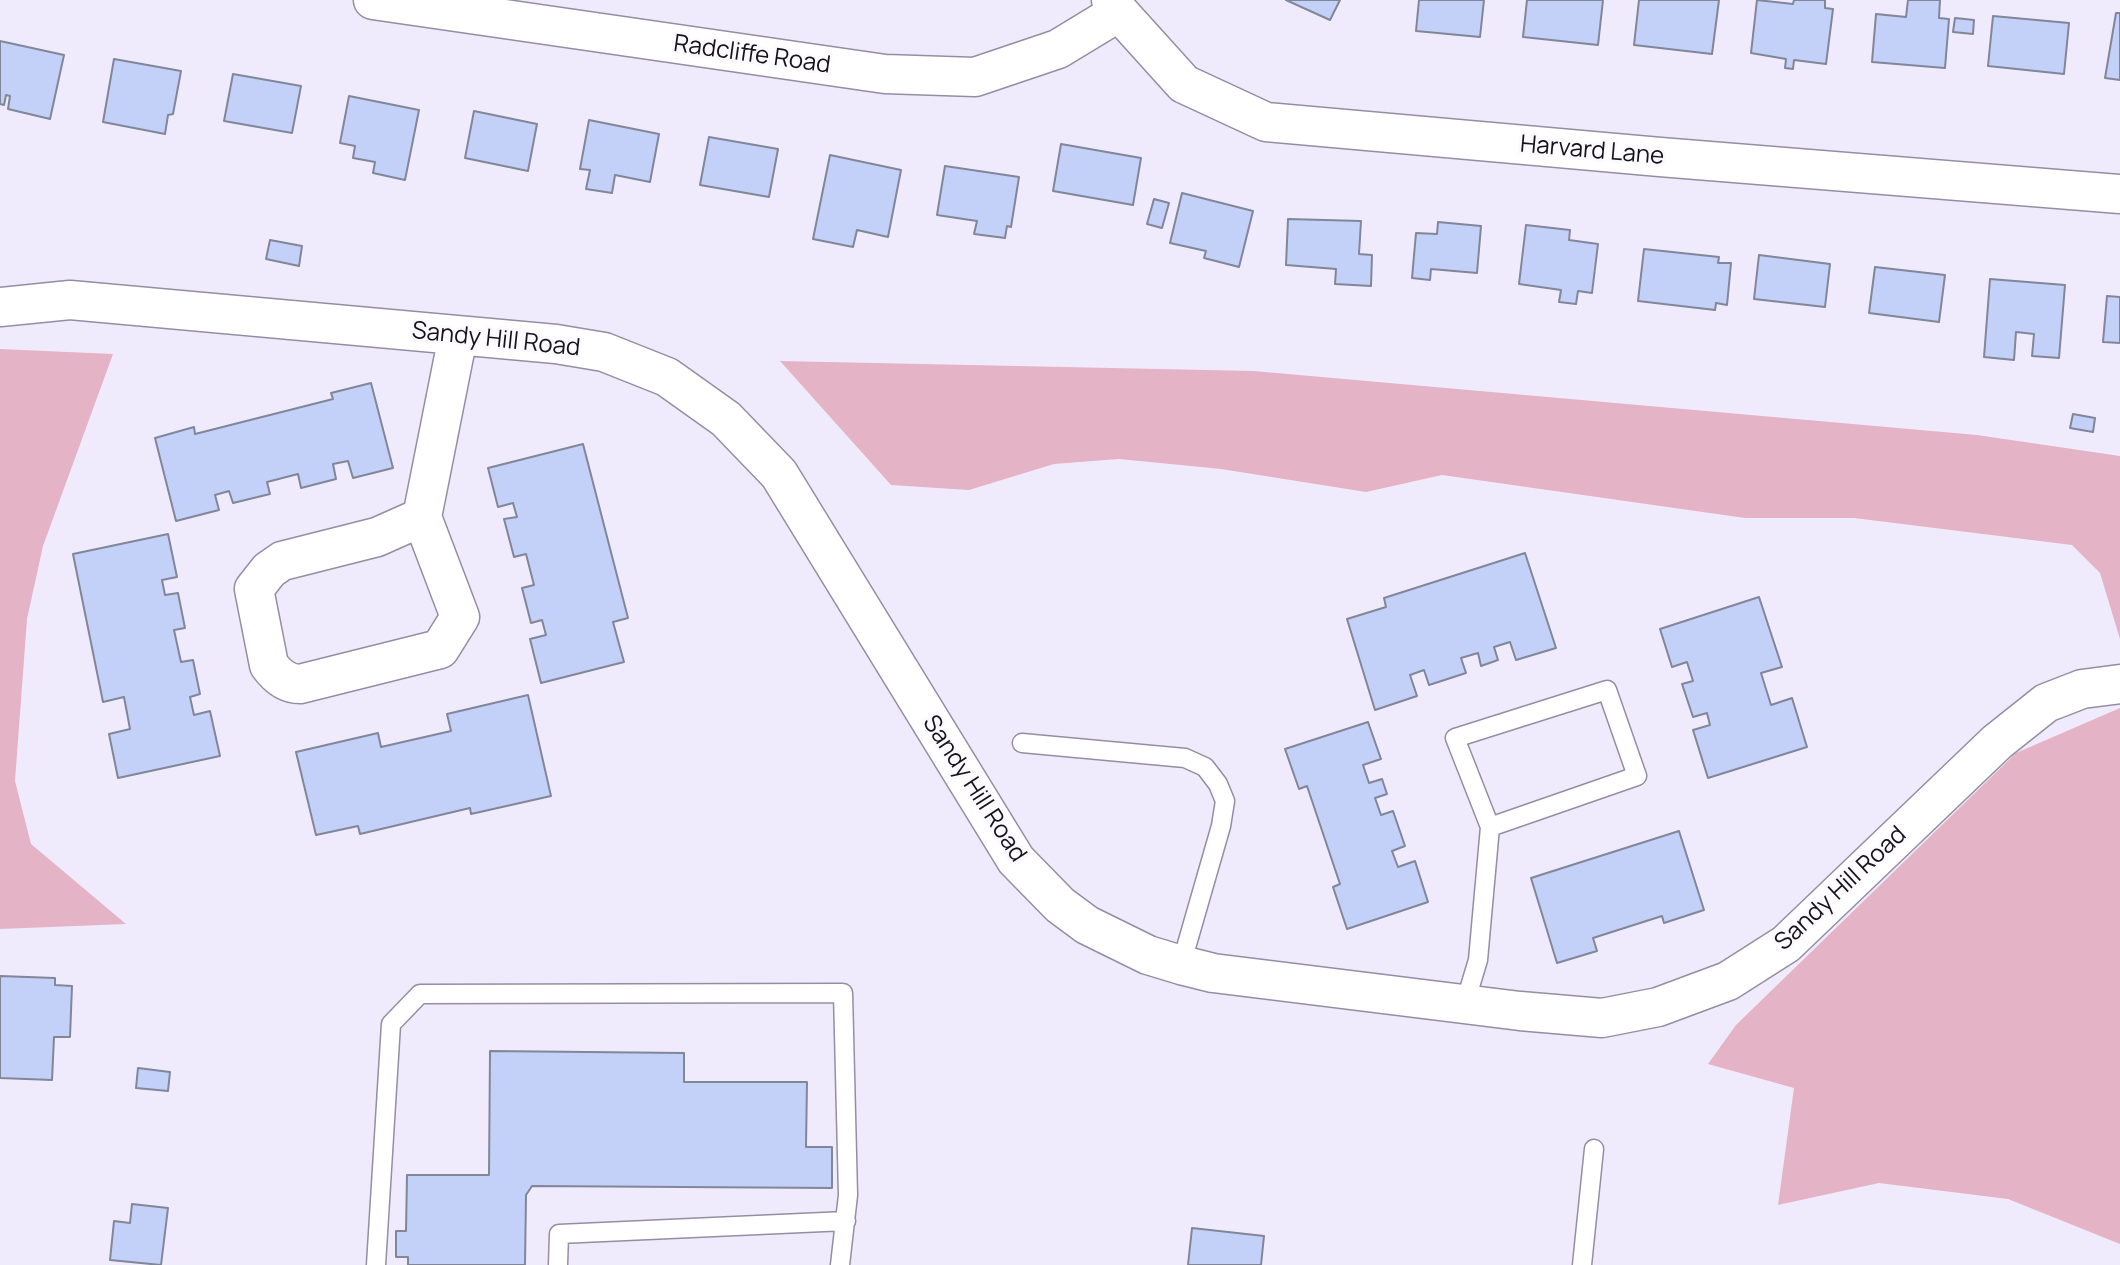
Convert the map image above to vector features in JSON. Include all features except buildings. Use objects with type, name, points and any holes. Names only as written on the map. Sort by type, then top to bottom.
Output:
[{"type":"street","name":"Radcliffe Road","points":[[373,0],[885,74],[975,77],[1058,49],[1115,6]]},
{"type":"street","name":"Harvard Lane","points":[[1115,6],[1184,84],[1266,122],[2120,194]]},
{"type":"street","name":"Sandy Hill Road","points":[[0,307],[70,300],[556,344],[604,352],[667,377],[726,419],[779,474],[1016,860],[1060,905],[1087,925],[1148,955],[1213,973],[1602,1018],[1658,1007],[1728,981],[1786,944],[1997,742],[2046,703],[2082,689],[2120,684]]},
{"type":"street","points":[[422,517],[377,537],[282,561],[269,570],[254,589],[269,665],[273,671],[289,684],[300,684],[440,649],[460,617],[422,517],[458,336]]},
{"type":"lane","points":[[1465,1003],[1478,960],[1490,827],[1455,738],[1607,690],[1637,776],[1490,827]]},
{"type":"lane","points":[[1022,743],[1185,758],[1205,767],[1218,784],[1225,801],[1221,826],[1181,965]]},
{"type":"lane","points":[[376,1265],[391,1024],[420,994],[843,993],[848,1195],[840,1265]]},
{"type":"lane","points":[[1582,1265],[1594,1149]]},
{"type":"lane","points":[[558,1265],[559,1234],[846,1221]]},
{"type":"shaded area","points":[[0,349],[113,354],[43,546],[27,619],[15,781],[31,844],[126,924],[0,929]]},
{"type":"shaded area","points":[[780,361],[1254,371],[1977,435],[2120,456],[2120,639],[2100,573],[2072,545],[1854,518],[1745,518],[1442,475],[1366,492],[1221,469],[1119,459],[1054,464],[969,490],[891,485]]},
{"type":"shaded area","points":[[2120,708],[2120,1244],[2008,1199],[1879,1183],[1778,1205],[1794,1088],[1708,1064],[1736,1025],[2016,753]]}]
